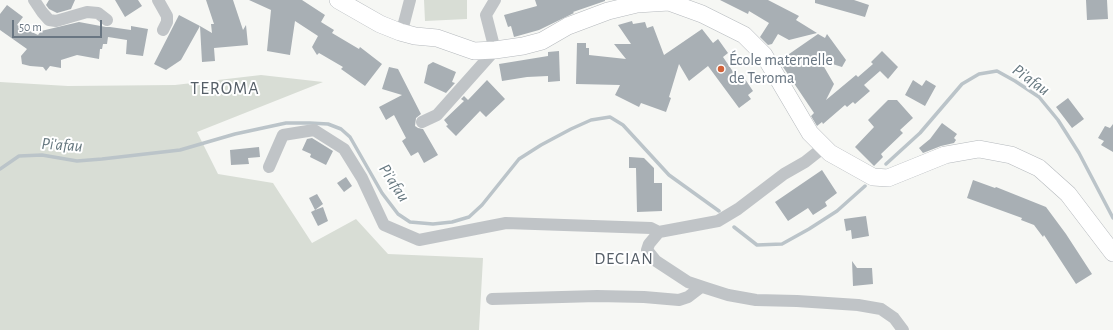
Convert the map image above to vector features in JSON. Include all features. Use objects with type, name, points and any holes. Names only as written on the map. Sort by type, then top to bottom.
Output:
[{"type":"main road","points":[[338,0],[380,24],[400,32],[415,36],[437,38],[474,51],[523,46],[542,41],[568,26],[608,11],[637,4],[669,2],[702,14],[744,35],[764,55],[810,133],[830,152],[873,177],[888,178],[945,155],[979,149],[1011,155],[1039,168],[1068,194],[1113,253]]},
{"type":"street","points":[[34,0],[42,12],[50,20],[56,22],[87,12],[98,13],[107,20]]},
{"type":"street","points":[[158,0],[167,16],[167,22],[163,30]]},
{"type":"street","points":[[400,32],[410,0]]},
{"type":"street","points":[[422,122],[437,115],[495,50],[486,15],[495,0]]},
{"type":"street","points":[[269,167],[283,135],[314,130],[344,149],[362,178],[384,225],[419,240],[506,223],[651,228],[659,232],[718,221],[738,209],[784,174],[805,162],[824,147]]},
{"type":"street","points":[[659,232],[649,244],[647,250],[656,261],[688,282],[728,295],[756,300],[858,305],[882,310],[894,318],[903,330]]},
{"type":"street","points":[[492,299],[597,296],[644,297],[679,300],[688,297],[701,287]]},
{"type":"shaded area","points":[[424,0],[467,0],[467,19],[425,21]]},
{"type":"shaded area","points":[[261,75],[323,82],[197,132],[218,174],[273,183],[312,243],[356,219],[388,254],[483,258],[479,330],[0,330],[0,82],[68,86],[175,85]]},
{"type":"building","points":[[49,0],[75,0],[71,9],[57,13],[49,9],[46,5]]},
{"type":"building","points":[[115,0],[138,0],[142,6],[125,17]]},
{"type":"building","points":[[206,0],[233,0],[243,30],[246,25],[248,45],[214,48],[215,61],[202,62],[200,26],[212,33],[211,24],[214,24]]},
{"type":"building","points":[[249,0],[302,0],[325,15],[321,22],[334,30],[332,33],[359,49],[360,47],[382,64],[365,86],[341,69],[343,67],[319,53],[317,55],[312,47],[318,36],[295,21],[290,55],[267,51],[271,10]]},
{"type":"building","points":[[535,0],[605,1],[573,12],[574,13],[539,30],[514,37],[511,26],[508,27],[504,15],[537,6]]},
{"type":"building","points":[[720,0],[768,0],[799,16],[796,20],[817,33],[789,40],[778,34],[772,44],[768,45],[760,37],[769,23],[749,11],[748,14]]},
{"type":"building","points":[[815,0],[854,0],[869,5],[865,17],[815,3]]},
{"type":"building","points":[[1086,0],[1107,0],[1108,19],[1087,20]]},
{"type":"building","points":[[7,5],[23,17],[17,25],[38,35],[41,31],[79,22],[131,30],[131,26],[148,29],[143,56],[126,54],[127,40],[108,37],[107,44],[103,44],[102,49],[100,49],[99,59],[77,55],[61,60],[61,68],[50,66],[46,71],[43,67],[22,64],[21,56],[27,49],[0,30],[0,14]]},
{"type":"building","points":[[179,15],[200,26],[181,60],[166,70],[154,64]]},
{"type":"building","points":[[632,21],[633,24],[645,22],[647,28],[653,26],[664,55],[702,29],[713,43],[718,39],[728,53],[723,57],[740,82],[745,79],[753,91],[748,95],[751,99],[739,108],[708,66],[689,81],[679,64],[666,112],[641,103],[639,107],[615,95],[620,85],[576,84],[577,43],[586,43],[586,48],[589,48],[589,55],[626,59],[614,44],[631,44],[618,25]]},
{"type":"building","points":[[818,34],[825,38],[827,34],[846,60],[842,67],[820,60],[834,84],[826,100],[856,75],[858,77],[873,64],[871,62],[882,51],[898,67],[888,79],[880,71],[864,85],[870,91],[855,104],[853,102],[847,107],[845,105],[823,124],[822,122],[817,126],[811,116],[814,113],[779,61]]},
{"type":"building","points":[[559,51],[560,81],[548,82],[548,76],[527,77],[502,81],[499,64],[548,56],[548,52]]},
{"type":"building","points":[[433,62],[456,72],[452,82],[455,83],[446,93],[424,83],[428,65]]},
{"type":"building","points":[[389,67],[398,69],[421,114],[416,118],[415,126],[423,129],[438,155],[424,163],[418,152],[411,156],[402,141],[406,138],[394,115],[386,120],[379,107],[402,95],[382,89]]},
{"type":"building","points":[[487,80],[505,99],[486,117],[480,111],[456,136],[446,126],[448,125],[444,120],[464,101],[461,99],[464,96],[468,100]]},
{"type":"building","points":[[913,80],[922,86],[926,80],[936,86],[925,106],[905,95]]},
{"type":"building","points":[[1068,98],[1084,119],[1072,128],[1056,107]]},
{"type":"building","points":[[888,100],[897,100],[913,118],[900,130],[903,133],[881,154],[883,157],[874,166],[855,147],[874,127],[868,120]]},
{"type":"building","points":[[942,123],[957,134],[954,138],[956,140],[954,143],[923,153],[919,148],[930,139]]},
{"type":"building","points":[[1113,124],[1113,152],[1101,145],[1104,141],[1098,138],[1105,126],[1110,128]]},
{"type":"building","points":[[312,138],[333,151],[326,165],[310,157],[311,154],[302,150],[307,139]]},
{"type":"building","points":[[259,147],[260,157],[248,158],[249,164],[231,165],[230,150]]},
{"type":"building","points":[[629,157],[644,158],[654,168],[654,183],[662,183],[662,211],[637,212],[636,168],[629,168]]},
{"type":"building","points":[[822,170],[837,193],[825,202],[827,206],[813,215],[808,208],[788,221],[775,202]]},
{"type":"building","points":[[346,177],[352,186],[344,192],[337,183]]},
{"type":"building","points":[[973,180],[995,188],[996,187],[1046,207],[1066,234],[1092,274],[1076,284],[1044,235],[1043,237],[1034,225],[1021,220],[1022,218],[967,198]]},
{"type":"building","points":[[317,194],[323,204],[315,210],[309,198]]},
{"type":"building","points":[[323,207],[328,221],[318,226],[311,212]]},
{"type":"building","points":[[866,216],[869,236],[852,239],[851,230],[846,231],[844,219]]},
{"type":"building","points":[[852,261],[857,268],[872,268],[873,284],[853,286]]},
{"type":"waterway","name":"Pi'afau","points":[[886,164],[920,133],[962,84],[979,74],[997,71],[1039,97],[1058,120],[1079,153],[1113,218]]},
{"type":"waterway","name":"Pi'afau","points":[[0,169],[19,156],[42,155],[77,161],[102,159],[180,150],[235,134],[286,123],[328,124],[341,129],[350,137],[382,193],[398,214],[410,222],[433,224],[452,222],[469,217],[482,205],[519,159],[571,129],[591,120],[610,117],[623,125],[669,175],[719,211]]},
{"type":"waterway","name":"Pi'afau","points":[[734,227],[757,245],[782,244],[837,211],[865,186]]},
{"type":"place","name":"École maternelle de Teroma","points":[[721,69]]},
{"type":"district","name":"TEROMA","points":[[225,89]]},
{"type":"district","name":"DECIAN","points":[[624,259]]}]
